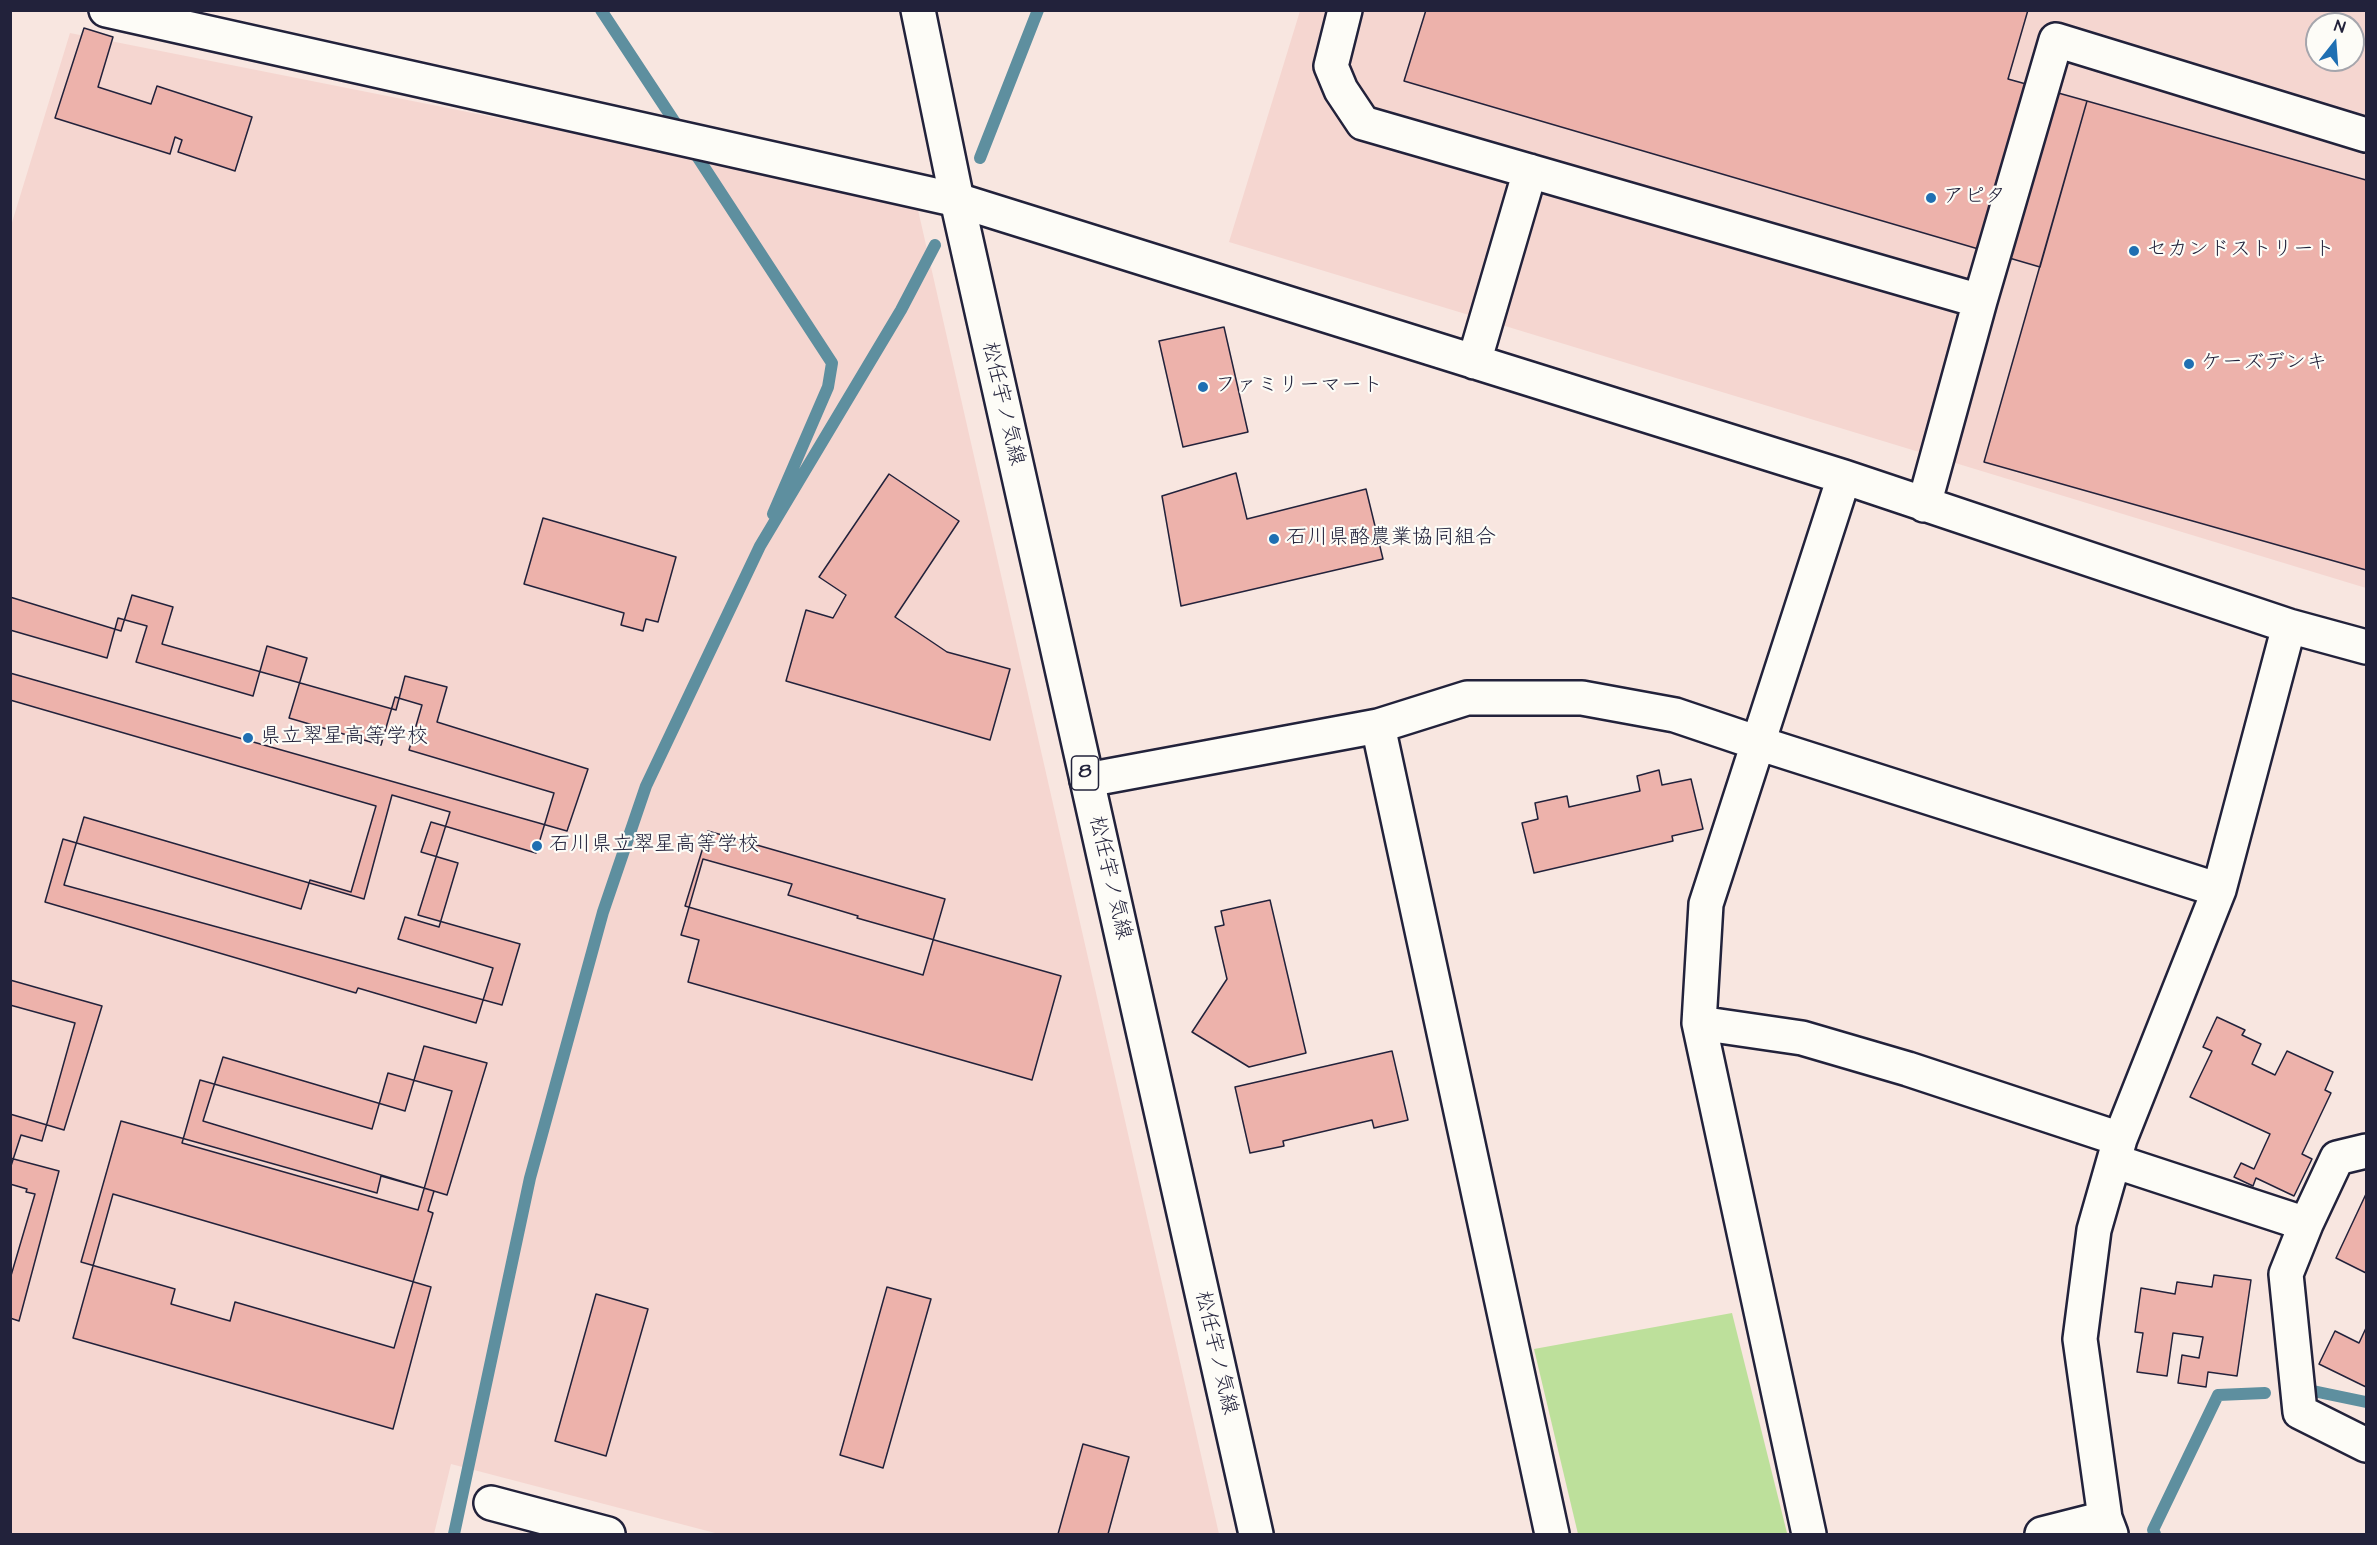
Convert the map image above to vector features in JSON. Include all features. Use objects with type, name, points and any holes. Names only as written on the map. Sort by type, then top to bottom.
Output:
[{"type":"street","points":[[106,10],[957,200],[1844,477],[2289,626],[2367,647]]},
{"type":"street","name":"松任宇ノ気線","points":[[918,10],[957,200],[1256,1534]]},
{"type":"street","points":[[1345,10],[1331,66],[1341,90],[1363,123],[1980,301]]},
{"type":"street","points":[[1924,505],[1980,301],[2056,40],[2367,135]]},
{"type":"street","points":[[1474,362],[1530,171]]},
{"type":"street","points":[[1809,1534],[1699,1023],[1706,904],[1844,477]]},
{"type":"street","points":[[2042,1534],[2108,1526],[2080,1339],[2094,1230],[2117,1150],[2219,890],[2289,626]]},
{"type":"street","points":[[1087,780],[1378,726],[1467,698],[1582,698],[1675,715],[1758,744],[2219,890]]},
{"type":"street","points":[[1378,726],[1552,1534]]},
{"type":"street","points":[[1699,1023],[1802,1038],[1908,1069],[2306,1224]]},
{"type":"street","points":[[2367,1151],[2337,1158],[2306,1224],[2286,1274],[2300,1412],[2367,1445]]},
{"type":"street","points":[[491,1503],[608,1534]]},
{"type":"shaded area","points":[[1300,11],[2366,11],[2366,588],[1229,242]]},
{"type":"shaded area","name":"石川県立翠星高等学校","points":[[70,33],[916,201],[1219,1534],[719,1534],[451,1464],[434,1534],[11,1534],[10,229]]},
{"type":"green space","points":[[1732,1313],[1787,1533],[1578,1534],[1534,1349]]},
{"type":"building","name":"アピタ","points":[[1426,10],[2028,10],[2008,79],[2087,101],[2040,267],[1404,81]]},
{"type":"building","points":[[84,28],[113,37],[98,87],[151,104],[157,86],[252,117],[235,171],[178,152],[182,140],[175,137],[170,154],[55,118]]},
{"type":"building","name":"ケーズデンキ","points":[[2087,101],[2366,180],[2366,570],[1984,462]]},
{"type":"building","name":"ファミリーマート","points":[[1224,327],[1248,432],[1183,447],[1159,341]]},
{"type":"building","name":"石川県酪農業協同組合","points":[[1236,473],[1247,519],[1366,489],[1383,559],[1181,606],[1162,496]]},
{"type":"building","points":[[889,474],[959,521],[895,617],[947,652],[1010,669],[990,740],[786,681],[806,610],[833,618],[846,595],[819,577]]},
{"type":"building","points":[[543,518],[676,557],[658,622],[646,619],[643,631],[621,625],[624,613],[524,584]]},
{"type":"building","points":[[132,595],[173,607],[162,644],[396,710],[405,676],[447,687],[437,722],[588,769],[567,831],[10,673],[10,597],[121,631]]},
{"type":"building","points":[[118,618],[147,626],[136,662],[253,696],[267,646],[307,658],[289,718],[381,745],[395,697],[422,705],[409,750],[554,793],[536,853],[431,822],[421,852],[458,863],[439,927],[405,917],[398,939],[493,968],[476,1023],[358,988],[356,993],[45,902],[63,839],[301,909],[310,880],[351,892],[376,806],[10,700],[10,630],[107,658]]},
{"type":"building","points":[[1659,770],[1662,785],[1691,779],[1703,829],[1672,836],[1673,841],[1534,873],[1522,823],[1538,819],[1535,803],[1567,796],[1569,807],[1640,791],[1637,776]]},
{"type":"building","points":[[392,795],[450,812],[418,915],[520,944],[502,1005],[64,885],[84,817],[364,899]]},
{"type":"building","points":[[708,831],[945,899],[923,975],[685,906]]},
{"type":"building","points":[[703,859],[792,884],[788,895],[858,916],[857,918],[1061,976],[1032,1080],[688,982],[699,940],[681,935]]},
{"type":"building","points":[[1270,900],[1306,1053],[1249,1067],[1192,1032],[1227,979],[1215,927],[1224,925],[1221,911]]},
{"type":"building","points":[[10,980],[102,1006],[64,1130],[10,1114]]},
{"type":"building","points":[[10,1005],[75,1023],[42,1141],[21,1135],[10,1169]]},
{"type":"building","points":[[2217,1017],[2245,1030],[2242,1035],[2261,1044],[2252,1064],[2275,1075],[2287,1051],[2333,1072],[2325,1090],[2331,1093],[2302,1154],[2312,1159],[2294,1196],[2256,1178],[2253,1186],[2234,1177],[2241,1163],[2254,1169],[2270,1134],[2190,1097],[2212,1051],[2203,1047]]},
{"type":"building","points":[[424,1046],[487,1063],[447,1195],[203,1121],[223,1057],[405,1111]]},
{"type":"building","points":[[1392,1051],[1408,1120],[1374,1128],[1372,1120],[1283,1141],[1284,1146],[1250,1153],[1235,1087]]},
{"type":"building","points":[[388,1073],[452,1091],[418,1210],[182,1143],[200,1080],[372,1129]]},
{"type":"building","points":[[121,1121],[377,1193],[381,1176],[434,1191],[428,1211],[433,1213],[394,1348],[235,1302],[230,1321],[171,1304],[175,1289],[81,1262]]},
{"type":"building","points":[[10,1158],[59,1171],[19,1321],[10,1318]]},
{"type":"building","points":[[10,1184],[35,1194],[10,1279]]},
{"type":"building","points":[[113,1194],[431,1287],[393,1429],[73,1338]]},
{"type":"building","points":[[2366,1194],[2366,1273],[2336,1258]]},
{"type":"building","points":[[2214,1275],[2251,1280],[2237,1376],[2208,1372],[2206,1387],[2178,1383],[2182,1355],[2199,1358],[2203,1337],[2173,1333],[2167,1376],[2137,1372],[2143,1333],[2135,1332],[2141,1288],[2175,1294],[2177,1282],[2212,1287]]},
{"type":"building","points":[[887,1287],[931,1299],[883,1468],[840,1455]]},
{"type":"building","points":[[596,1294],[648,1309],[606,1456],[555,1441]]},
{"type":"building","points":[[2366,1328],[2366,1387],[2319,1364],[2335,1331],[2359,1343]]},
{"type":"building","points":[[1083,1444],[1129,1457],[1108,1534],[1058,1534]]},
{"type":"waterway","points":[[601,10],[682,133]]},
{"type":"waterway","points":[[980,158],[1038,10]]},
{"type":"waterway","points":[[691,147],[832,363],[828,387],[773,514]]},
{"type":"waterway","points":[[454,1534],[530,1178],[603,912],[646,786],[760,546],[901,310],[935,245]]},
{"type":"waterway","points":[[2313,1391],[2366,1402]]},
{"type":"waterway","points":[[2155,1534],[2153,1530],[2218,1395],[2265,1393]]},
{"type":"place","name":"アピタ","points":[[1931,198]]},
{"type":"place","name":"セカンドストリート","points":[[2134,251]]},
{"type":"place","name":"ケーズデンキ","points":[[2189,364]]},
{"type":"place","name":"ファミリーマート","points":[[1203,387]]},
{"type":"place","name":"石川県酪農業協同組合","points":[[1274,539]]},
{"type":"place","name":"県立翠星高等学校","points":[[248,738]]},
{"type":"place","name":"石川県立翠星高等学校","points":[[537,846]]}]
